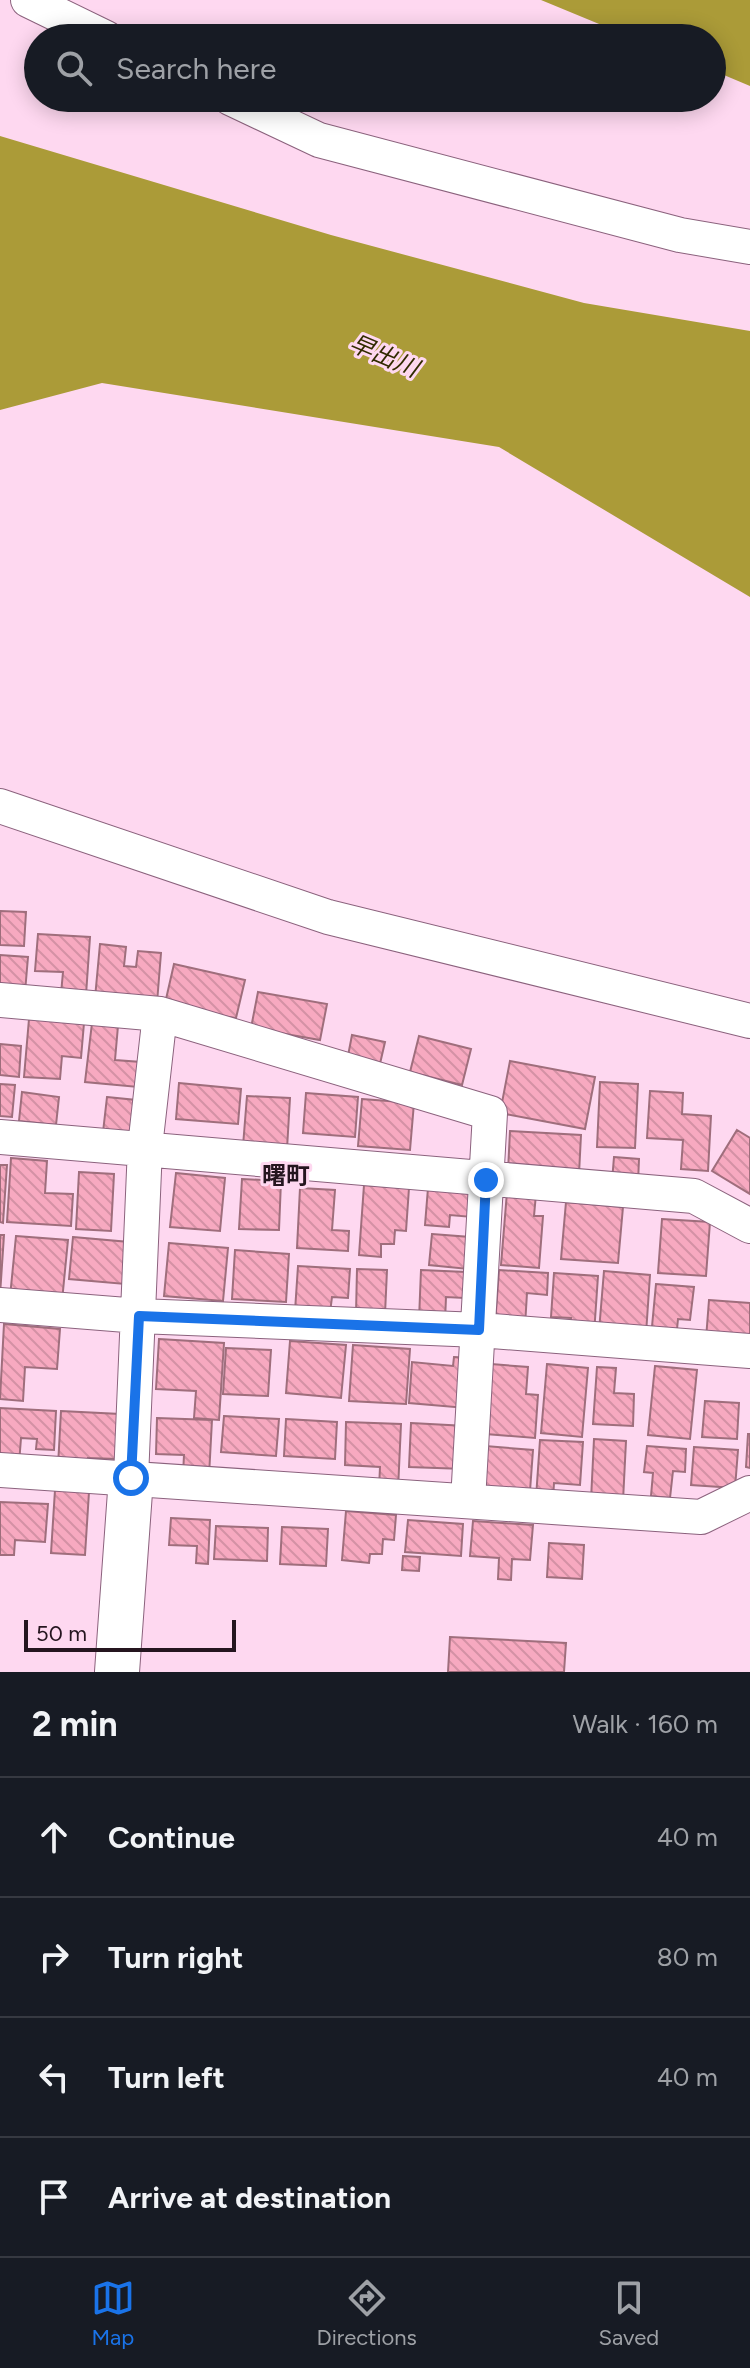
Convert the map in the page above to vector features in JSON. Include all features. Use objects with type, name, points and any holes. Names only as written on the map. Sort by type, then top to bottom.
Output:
[{"type":"street","points":[[28,0],[77,24]]},
{"type":"street","points":[[260,112],[319,140],[680,235],[750,247]]},
{"type":"street","points":[[0,806],[328,917],[750,1021]]},
{"type":"street","points":[[0,1000],[160,1014],[490,1113],[468,1501]]},
{"type":"street","points":[[117,1672],[131,1478],[145,1147],[160,1014]]},
{"type":"street","points":[[0,1137],[694,1196],[750,1226]]},
{"type":"street","points":[[0,1305],[139,1316],[479,1330],[750,1351]]},
{"type":"street","points":[[0,1470],[701,1517],[750,1493]]},
{"type":"water","points":[[541,0],[750,0],[750,86],[726,76],[726,24],[599,24]]},
{"type":"water","name":"早出川","points":[[0,136],[331,235],[584,303],[750,331],[750,597],[499,447],[102,383],[0,410]]},
{"type":"building","points":[[0,911],[26,912],[24,946],[0,945]]},
{"type":"building","points":[[38,934],[90,937],[86,995],[61,994],[63,972],[35,971]]},
{"type":"building","points":[[100,944],[126,947],[124,966],[136,967],[138,951],[161,953],[157,1003],[95,998]]},
{"type":"building","points":[[0,955],[28,957],[25,992],[0,990]]},
{"type":"building","points":[[174,964],[245,980],[236,1018],[164,1008]]},
{"type":"building","points":[[258,992],[327,1004],[320,1040],[251,1028]]},
{"type":"building","points":[[29,1019],[84,1023],[81,1058],[62,1056],[60,1079],[24,1077]]},
{"type":"building","points":[[92,1023],[118,1026],[115,1060],[141,1062],[138,1087],[85,1082]]},
{"type":"building","points":[[352,1035],[385,1042],[379,1068],[347,1061]]},
{"type":"building","points":[[419,1036],[471,1049],[462,1085],[410,1072]]},
{"type":"building","points":[[0,1044],[21,1046],[19,1077],[0,1075]]},
{"type":"building","points":[[510,1061],[595,1077],[585,1129],[500,1113]]},
{"type":"building","points":[[600,1082],[638,1084],[635,1148],[597,1147]]},
{"type":"building","points":[[179,1083],[241,1089],[238,1124],[176,1119]]},
{"type":"building","points":[[0,1084],[15,1085],[12,1117],[0,1116]]},
{"type":"building","points":[[650,1091],[683,1093],[682,1114],[711,1116],[708,1171],[681,1169],[683,1140],[647,1138]]},
{"type":"building","points":[[22,1092],[59,1097],[56,1125],[19,1121]]},
{"type":"building","points":[[306,1093],[358,1097],[355,1137],[303,1133]]},
{"type":"building","points":[[247,1096],[290,1098],[287,1149],[243,1146]]},
{"type":"building","points":[[107,1097],[136,1100],[132,1144],[102,1141]]},
{"type":"building","points":[[362,1099],[414,1103],[410,1150],[358,1146]]},
{"type":"building","points":[[737,1130],[750,1138],[750,1194],[712,1171]]},
{"type":"building","points":[[510,1131],[581,1135],[579,1174],[508,1171]]},
{"type":"building","points":[[614,1157],[639,1159],[638,1183],[612,1181]]},
{"type":"building","points":[[11,1158],[47,1161],[45,1193],[73,1194],[71,1226],[7,1222]]},
{"type":"building","points":[[0,1165],[7,1165],[3,1223],[0,1222]]},
{"type":"building","points":[[79,1172],[114,1174],[111,1231],[76,1229]]},
{"type":"building","points":[[176,1173],[225,1178],[220,1231],[170,1227]]},
{"type":"building","points":[[242,1179],[281,1181],[279,1230],[239,1229]]},
{"type":"building","points":[[364,1185],[409,1188],[406,1231],[395,1230],[394,1244],[381,1244],[381,1257],[359,1255]]},
{"type":"building","points":[[300,1188],[335,1190],[332,1230],[349,1231],[348,1251],[297,1248]]},
{"type":"building","points":[[428,1188],[475,1191],[472,1217],[450,1215],[449,1227],[425,1225]]},
{"type":"building","points":[[507,1192],[536,1194],[534,1216],[543,1216],[539,1268],[501,1265]]},
{"type":"building","points":[[566,1202],[623,1207],[618,1263],[561,1259]]},
{"type":"building","points":[[662,1219],[710,1222],[706,1276],[658,1273]]},
{"type":"building","points":[[432,1234],[470,1237],[468,1269],[429,1265]]},
{"type":"building","points":[[0,1235],[4,1235],[0,1295]]},
{"type":"building","points":[[16,1236],[68,1240],[62,1301],[10,1297]]},
{"type":"building","points":[[73,1237],[129,1242],[125,1284],[69,1279]]},
{"type":"building","points":[[169,1243],[228,1248],[223,1301],[164,1296]]},
{"type":"building","points":[[235,1250],[289,1254],[286,1302],[232,1299]]},
{"type":"building","points":[[298,1266],[350,1269],[348,1298],[332,1297],[330,1313],[295,1311]]},
{"type":"building","points":[[357,1269],[387,1270],[385,1314],[356,1313]]},
{"type":"building","points":[[421,1270],[466,1272],[464,1298],[446,1297],[445,1322],[419,1320]]},
{"type":"building","points":[[499,1270],[548,1273],[547,1295],[527,1293],[525,1326],[495,1325]]},
{"type":"building","points":[[604,1271],[650,1275],[646,1334],[599,1331]]},
{"type":"building","points":[[554,1273],[598,1276],[594,1334],[570,1333],[571,1318],[551,1317]]},
{"type":"building","points":[[656,1284],[694,1287],[690,1320],[678,1319],[676,1340],[651,1337]]},
{"type":"building","points":[[709,1300],[750,1303],[750,1343],[706,1339]]},
{"type":"building","points":[[4,1324],[60,1329],[57,1369],[25,1367],[23,1401],[0,1399]]},
{"type":"building","points":[[159,1339],[224,1343],[219,1420],[194,1418],[196,1391],[156,1389]]},
{"type":"building","points":[[290,1341],[346,1345],[341,1398],[286,1393]]},
{"type":"building","points":[[353,1345],[410,1349],[406,1404],[349,1401]]},
{"type":"building","points":[[226,1348],[271,1350],[268,1396],[223,1394]]},
{"type":"building","points":[[454,1357],[470,1358],[466,1408],[409,1403],[412,1362],[453,1366]]},
{"type":"building","points":[[491,1364],[528,1367],[526,1394],[538,1395],[535,1438],[486,1434]]},
{"type":"building","points":[[547,1364],[588,1368],[582,1437],[541,1433]]},
{"type":"building","points":[[655,1366],[697,1370],[690,1439],[648,1435]]},
{"type":"building","points":[[597,1367],[616,1368],[614,1393],[634,1394],[633,1426],[593,1424]]},
{"type":"building","points":[[705,1401],[739,1403],[737,1439],[702,1437]]},
{"type":"building","points":[[0,1408],[56,1411],[54,1450],[36,1449],[37,1439],[21,1438],[19,1464],[0,1463]]},
{"type":"building","points":[[61,1411],[120,1414],[118,1459],[88,1458],[87,1468],[58,1466]]},
{"type":"building","points":[[224,1416],[279,1419],[276,1456],[221,1452]]},
{"type":"building","points":[[157,1418],[212,1420],[209,1476],[183,1475],[184,1455],[156,1454]]},
{"type":"building","points":[[286,1419],[337,1422],[335,1459],[284,1456]]},
{"type":"building","points":[[346,1422],[401,1424],[398,1490],[379,1489],[380,1467],[345,1465]]},
{"type":"building","points":[[411,1423],[466,1426],[464,1469],[409,1467]]},
{"type":"building","points":[[750,1434],[750,1468],[746,1467]]},
{"type":"building","points":[[594,1439],[626,1441],[623,1501],[591,1500]]},
{"type":"building","points":[[540,1440],[583,1442],[580,1485],[554,1483],[553,1499],[536,1498]]},
{"type":"building","points":[[485,1446],[533,1450],[530,1491],[481,1487]]},
{"type":"building","points":[[647,1446],[686,1449],[685,1472],[673,1471],[670,1498],[651,1496],[653,1473],[644,1472]]},
{"type":"building","points":[[694,1447],[738,1450],[735,1488],[691,1485]]},
{"type":"building","points":[[55,1490],[89,1492],[85,1555],[51,1553]]},
{"type":"building","points":[[0,1502],[48,1504],[45,1542],[15,1540],[14,1555],[0,1555]]},
{"type":"building","points":[[346,1511],[396,1515],[394,1540],[383,1539],[382,1554],[370,1554],[369,1563],[342,1560]]},
{"type":"building","points":[[171,1518],[210,1520],[208,1564],[196,1563],[197,1546],[169,1545]]},
{"type":"building","points":[[408,1520],[463,1524],[461,1556],[405,1552]]},
{"type":"building","points":[[473,1521],[533,1525],[530,1560],[512,1559],[511,1580],[498,1579],[499,1558],[470,1556]]},
{"type":"building","points":[[216,1526],[268,1528],[267,1561],[214,1559]]},
{"type":"building","points":[[282,1527],[328,1529],[326,1566],[280,1564]]},
{"type":"building","points":[[549,1543],[584,1545],[582,1579],[547,1577]]},
{"type":"building","points":[[403,1556],[420,1557],[419,1571],[402,1570]]},
{"type":"building","points":[[450,1637],[566,1643],[564,1672],[448,1672]]},
{"type":"district","name":"曙町","points":[[286,1176]]},
{"type":"route","points":[[131,1478],[139,1316],[479,1330],[486,1180]]}]
